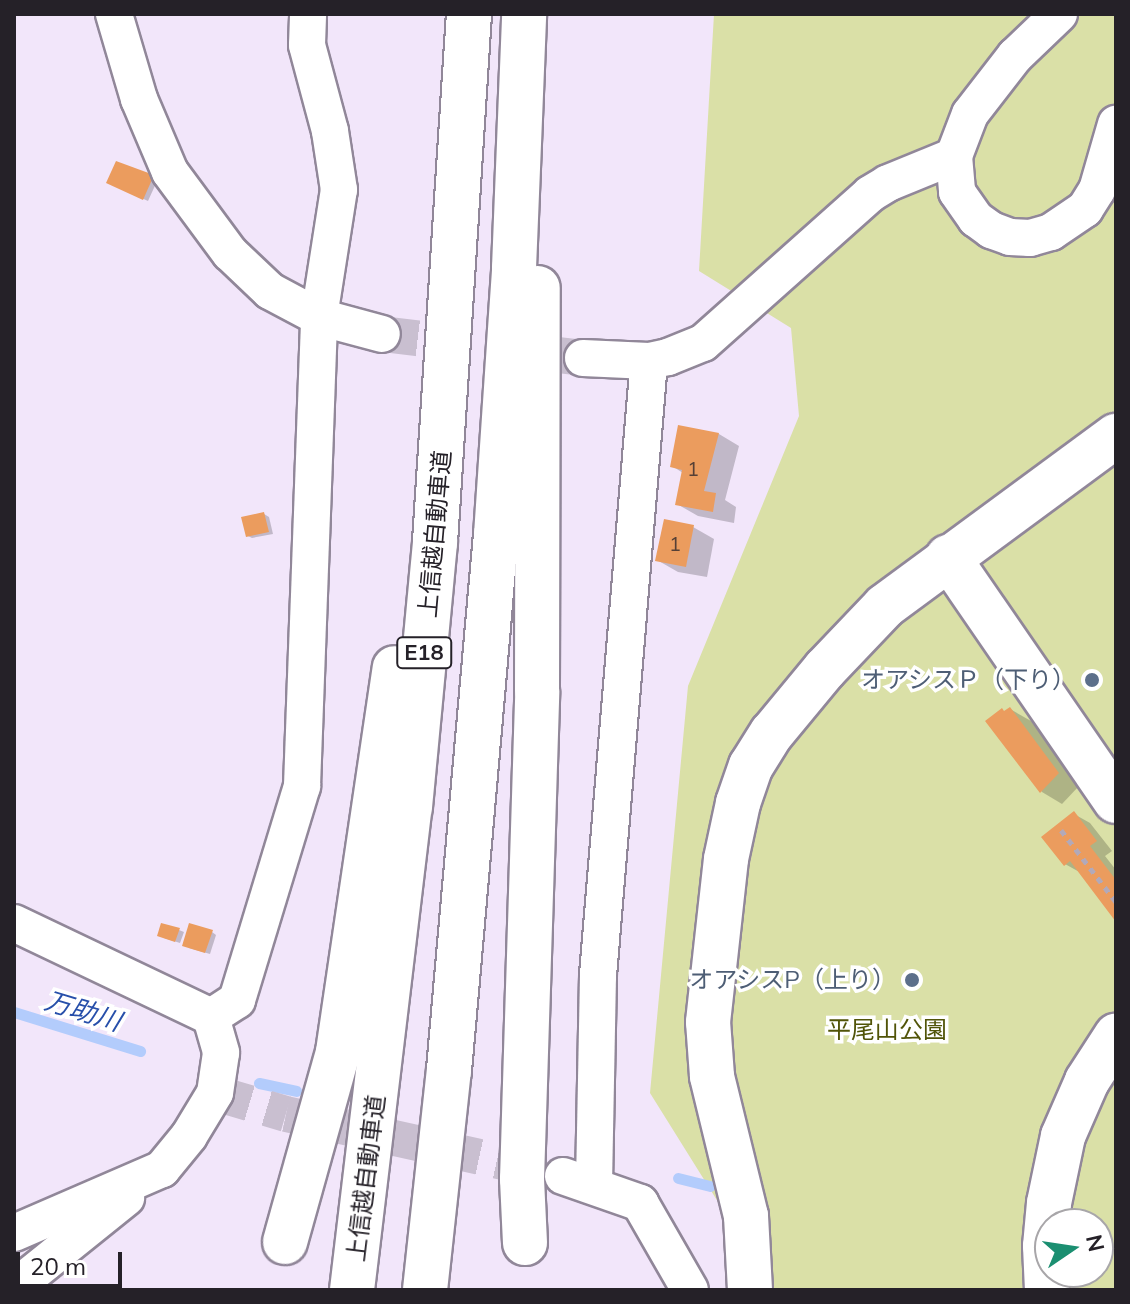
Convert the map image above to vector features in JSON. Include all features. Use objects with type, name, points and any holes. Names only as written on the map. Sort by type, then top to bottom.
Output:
[{"type":"highway","name":"上信越自動車道","points":[[352,1290],[410,807],[435,542],[469,14]]},
{"type":"highway","name":"E18","points":[[425,1290],[449,1070],[496,535],[514,268],[524,14]]},
{"type":"highway","points":[[525,1243],[522,1179],[533,883],[540,363],[530,14]]},
{"type":"highway","points":[[285,1242],[338,1052],[455,260]]},
{"type":"highway","points":[[750,1290],[746,1216],[712,1076],[708,1022],[724,874],[738,803],[751,766],[772,733],[825,669],[885,606],[1116,436]]},
{"type":"highway","points":[[948,557],[1116,801]]},
{"type":"highway","points":[[1047,1290],[1045,1246],[1049,1203],[1063,1136],[1087,1081],[1116,1036]]},
{"type":"street","points":[[114,14],[139,99],[170,172],[248,273],[270,291],[319,317],[382,334]]},
{"type":"street","points":[[211,1017],[237,1000],[302,786],[319,317],[339,190],[330,131],[307,45],[308,14]]},
{"type":"street","points":[[1059,14],[986,91],[964,125],[954,156],[957,192],[976,219],[1010,237],[1030,238],[1051,232],[1085,209],[1105,169],[1116,124]]},
{"type":"street","points":[[583,358],[649,361],[677,355],[703,343],[870,194],[888,183],[954,156]]},
{"type":"street","points":[[649,361],[579,1180],[640,1203],[690,1290]]},
{"type":"street","points":[[14,923],[211,1017],[221,1053],[215,1093],[189,1136],[162,1169],[14,1288]]},
{"type":"street","points":[[14,1233],[162,1169]]},
{"type":"path","points":[[1061,830],[1116,902]]},
{"type":"green space","name":"平尾山公園","points":[[714,14],[1116,14],[1116,1290],[773,1290],[650,1093],[688,686],[799,416],[791,328],[699,271]]},
{"type":"building","points":[[116,161],[154,175],[143,200],[106,183]]},
{"type":"building","points":[[678,425],[719,433],[704,491],[716,493],[713,512],[675,505],[682,470],[670,467]]},
{"type":"building","points":[[264,512],[269,532],[246,537],[241,517]]},
{"type":"building","points":[[664,519],[694,525],[686,567],[655,561]]},
{"type":"building","points":[[1010,707],[1059,773],[1040,793],[985,721],[1002,708],[1004,711]]},
{"type":"building","points":[[1074,811],[1097,841],[1090,846],[1116,880],[1116,922],[1070,861],[1064,866],[1041,837]]},
{"type":"building","points":[[161,923],[180,928],[175,942],[157,936]]},
{"type":"building","points":[[189,923],[213,930],[205,953],[182,946]]},
{"type":"waterway","name":"万助川","points":[[14,1012],[140,1051]]},
{"type":"waterway","name":"万助川","points":[[259,1083],[296,1091]]},
{"type":"waterway","name":"万助川","points":[[678,1178],[710,1186]]},
{"type":"tunnel","points":[[382,334],[583,358]]},
{"type":"tunnel","points":[[215,1093],[286,1114],[548,1172]]},
{"type":"place","name":"オアシスＰ（下り）","points":[[1092,680]]},
{"type":"place","name":"オアシスP（上り）","points":[[912,980]]}]
